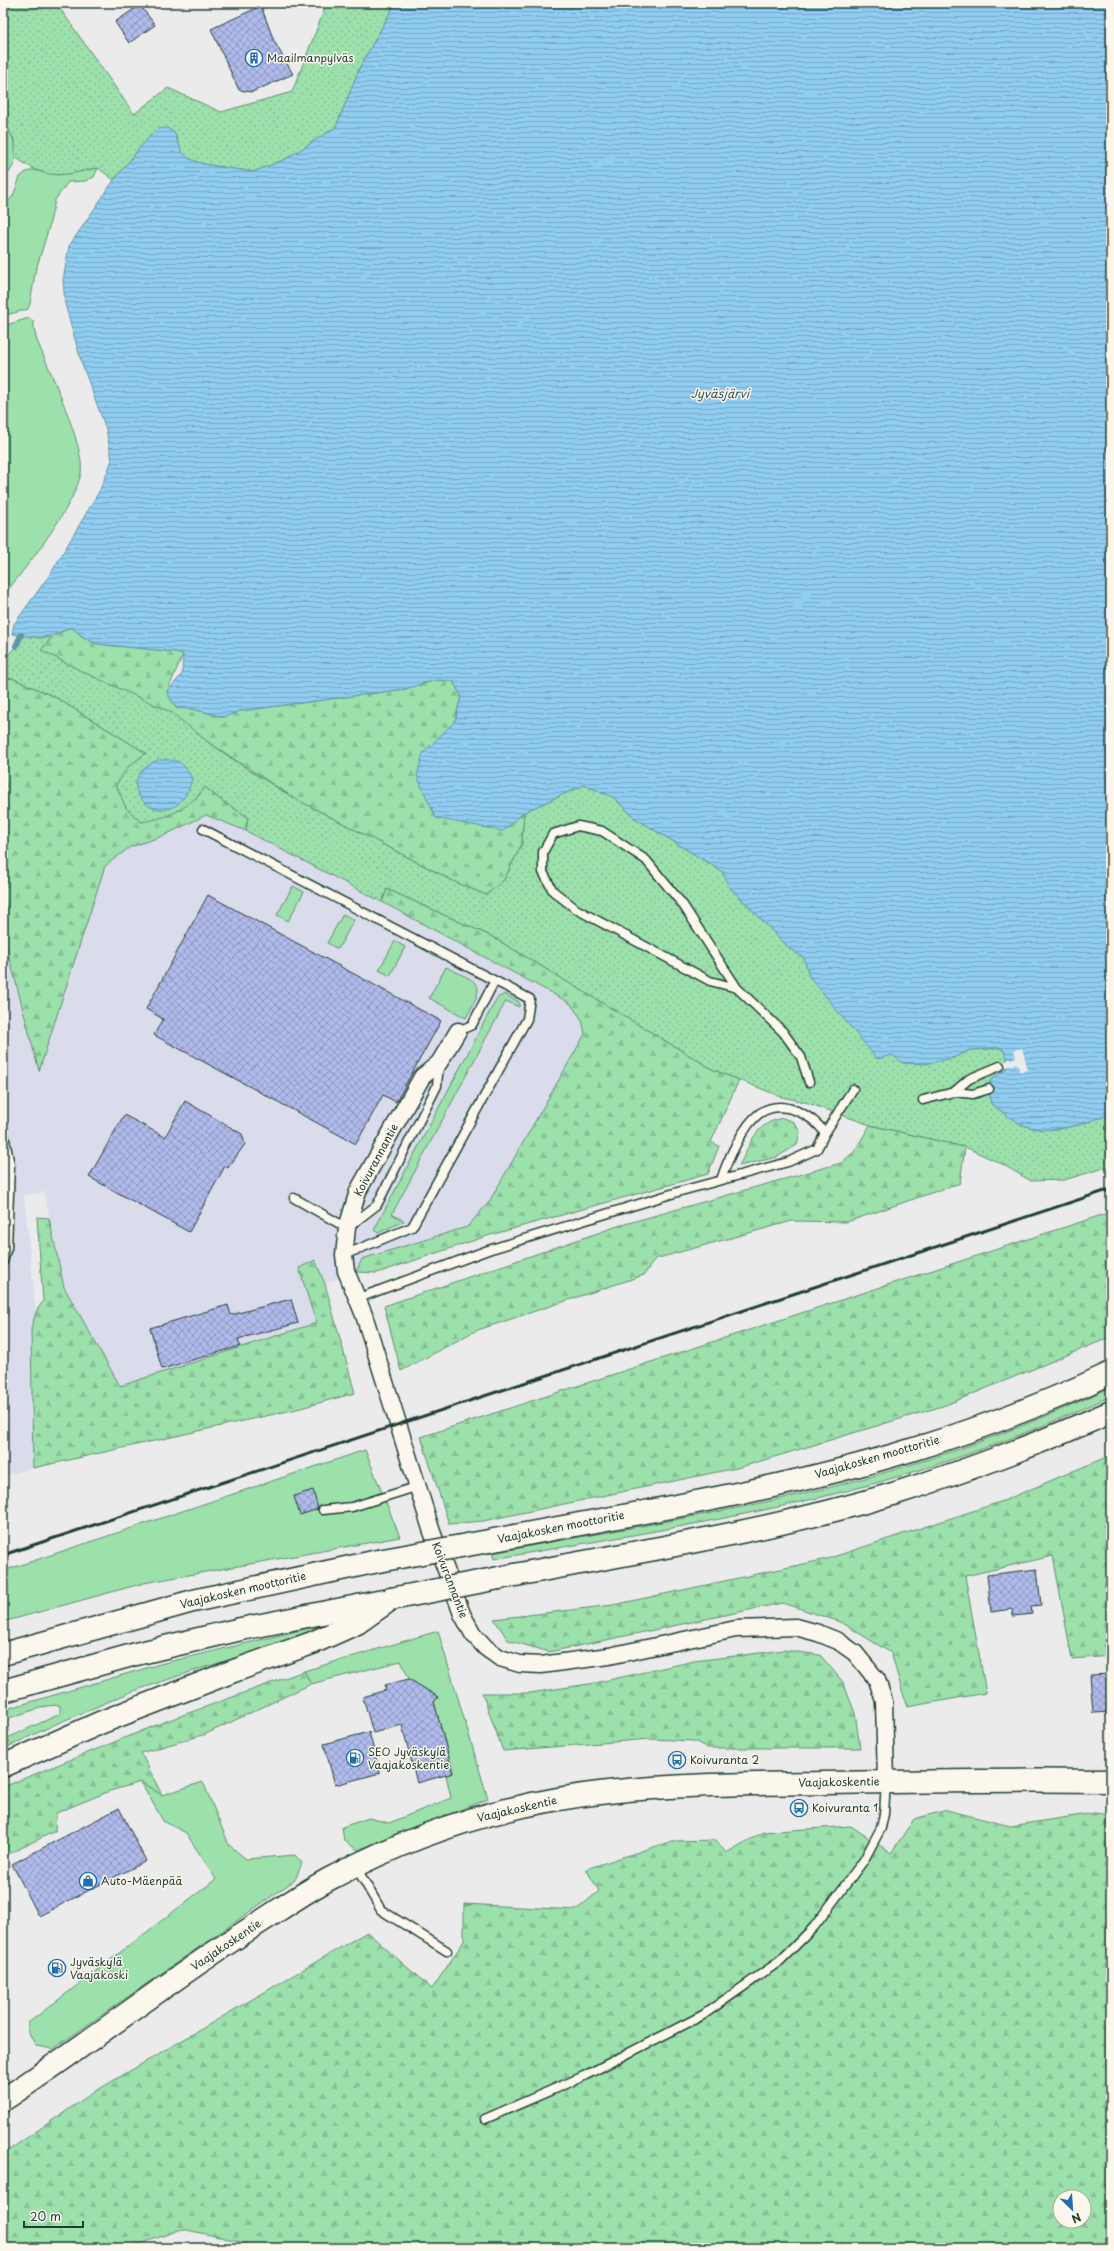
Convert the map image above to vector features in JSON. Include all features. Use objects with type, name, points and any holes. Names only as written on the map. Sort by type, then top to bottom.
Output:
[{"type":"main road","name":"Vaajakosken moottoritie","points":[[3,1654],[200,1600],[378,1561],[689,1503],[867,1462],[911,1450],[990,1423],[1111,1373]]},
{"type":"main road","points":[[3,1691],[136,1654],[234,1631],[708,1538],[892,1494],[1009,1454],[1111,1412]]},
{"type":"main road","points":[[3,1766],[102,1722],[231,1672],[312,1643],[358,1623],[391,1599]]},
{"type":"main road","name":"Vaajakoskentie","points":[[3,2100],[226,1944],[308,1891],[405,1843],[454,1825],[498,1812],[606,1792],[682,1786],[886,1782],[1111,1781]]},
{"type":"street","name":"Koivurannantie","points":[[458,1031],[439,1063],[422,1077],[358,1191],[347,1228],[344,1255],[346,1271],[356,1299],[364,1315],[418,1486],[430,1529],[462,1614],[473,1634],[486,1648],[500,1658],[520,1664],[541,1665],[609,1656],[736,1629],[796,1628],[818,1633],[838,1641],[855,1653],[877,1680],[884,1700],[886,1782]]},
{"type":"lane","points":[[737,988],[710,981],[576,909],[553,891],[543,872],[543,852],[553,834],[578,826],[602,831],[646,860],[683,905],[737,988],[783,1032],[801,1057],[809,1082]]},
{"type":"lane","points":[[203,829],[494,982],[530,999],[527,1020],[412,1227],[344,1255]]},
{"type":"lane","points":[[458,1031],[472,1025],[494,982]]},
{"type":"lane","points":[[294,1198],[347,1228],[377,1205],[437,1086],[439,1063]]},
{"type":"lane","points":[[954,1092],[970,1079],[1000,1066]]},
{"type":"lane","points":[[356,1299],[488,1250],[721,1180],[788,1162],[817,1149],[853,1089]]},
{"type":"lane","points":[[923,1100],[954,1092],[973,1094],[989,1089]]},
{"type":"lane","points":[[721,1180],[728,1158],[745,1130],[760,1113],[777,1108],[793,1110],[816,1121],[826,1133]]},
{"type":"lane","points":[[3,1130],[10,1165],[7,1248],[3,1262]]},
{"type":"lane","points":[[323,1510],[352,1507],[418,1486]]},
{"type":"lane","points":[[485,2119],[584,2076],[703,2015],[780,1960],[814,1928],[864,1860],[880,1828],[884,1814],[886,1782]]},
{"type":"lane","points":[[356,1866],[381,1910],[447,1951]]},
{"type":"shaded area","points":[[206,815],[246,831],[525,977],[570,1003],[582,1020],[585,1034],[489,1202],[467,1227],[362,1259],[356,1272],[325,1284],[315,1260],[299,1268],[317,1323],[120,1386],[64,1287],[44,1192],[24,1195],[36,1312],[31,1329],[33,1468],[3,1476],[3,933],[39,1071],[104,866],[130,847],[163,836]]},
{"type":"green space","points":[[3,3],[56,3],[134,114],[168,88],[221,112],[292,92],[327,3],[393,3],[391,11],[359,69],[336,127],[286,159],[253,172],[203,164],[188,159],[182,152],[174,132],[143,144],[114,180],[98,168],[60,175],[45,173],[38,171],[15,157],[15,141],[3,121]]},
{"type":"green space","points":[[3,121],[12,136],[16,151],[13,165],[3,180]]},
{"type":"green space","points":[[98,168],[94,177],[85,181],[68,182],[55,200],[49,227],[35,273],[28,309],[3,316],[3,208],[13,196],[20,177],[26,172],[33,170],[58,175]]},
{"type":"green space","points":[[29,318],[33,321],[36,338],[72,426],[78,445],[81,461],[81,473],[77,487],[48,537],[3,596],[3,326]]},
{"type":"green space","points":[[71,627],[86,639],[98,644],[183,654],[167,692],[176,708],[193,709],[223,717],[240,711],[405,689],[436,680],[453,681],[461,696],[455,721],[503,831],[524,812],[522,844],[504,880],[486,895],[455,882],[294,798],[208,742],[41,650],[52,637]]},
{"type":"green space","points":[[21,635],[40,638],[52,637],[41,650],[81,671],[171,712],[208,742],[247,769],[294,798],[455,882],[486,895],[504,880],[522,844],[524,812],[584,785],[613,797],[635,818],[723,872],[728,885],[789,948],[804,958],[809,976],[903,1063],[953,1058],[970,1050],[1002,1048],[1007,1057],[1007,1068],[990,1081],[991,1104],[1014,1120],[1026,1126],[1050,1130],[1075,1126],[1111,1114],[1111,1166],[1064,1180],[1031,1181],[1002,1164],[965,1147],[870,1125],[805,1102],[782,1097],[714,1070],[491,936],[387,889],[382,902],[246,831],[248,817],[221,800],[205,787],[199,795],[185,807],[169,815],[141,822],[126,808],[116,785],[128,767],[146,753],[55,697],[12,678],[3,680],[5,671],[3,661],[16,646]]},
{"type":"green space","points":[[12,678],[55,697],[146,753],[128,767],[196,799],[205,787],[221,800],[248,817],[246,831],[206,815],[163,836],[130,847],[105,866],[39,1071],[3,933],[3,680]]},
{"type":"green space","points":[[293,886],[304,892],[288,921],[277,915]]},
{"type":"green space","points":[[387,889],[491,936],[714,1070],[739,1080],[711,1142],[719,1146],[708,1174],[487,1236],[377,1273],[356,1272],[362,1259],[467,1227],[489,1202],[585,1034],[582,1020],[570,1003],[382,902]]},
{"type":"green space","points":[[343,914],[354,920],[338,949],[327,943]]},
{"type":"green space","points":[[395,941],[405,947],[390,976],[379,970]]},
{"type":"green space","points":[[446,967],[467,977],[477,985],[478,990],[476,997],[466,1018],[429,998]]},
{"type":"green space","points":[[505,994],[519,1002],[519,1007],[506,1001],[392,1214],[404,1221],[378,1233],[374,1230],[497,998]]},
{"type":"green space","points":[[783,1118],[794,1122],[800,1132],[797,1145],[777,1157],[739,1166],[751,1142],[760,1129],[766,1124]]},
{"type":"green space","points":[[870,1125],[965,1147],[960,1183],[847,1222],[792,1221],[655,1259],[644,1275],[475,1331],[401,1371],[384,1306],[618,1226],[841,1163],[854,1152]]},
{"type":"green space","points":[[1111,1212],[1111,1337],[946,1405],[741,1467],[483,1521],[449,1524],[421,1437]]},
{"type":"green space","points":[[37,1217],[49,1218],[64,1287],[120,1386],[316,1323],[299,1268],[315,1260],[325,1284],[355,1393],[297,1409],[33,1468],[31,1329],[36,1312],[43,1301]]},
{"type":"green space","points":[[1111,1387],[1111,1396],[1052,1422],[962,1456],[869,1485],[823,1497],[682,1526],[494,1559],[492,1553],[728,1510],[776,1500],[869,1477],[961,1448],[1022,1426]]},
{"type":"green space","points":[[365,1450],[400,1537],[144,1583],[3,1622],[3,1571]]},
{"type":"green space","points":[[1111,1455],[1111,1656],[1072,1659],[1053,1556],[965,1576],[986,1693],[907,1707],[891,1653],[841,1622],[782,1603],[549,1652],[508,1640],[494,1619],[613,1605],[827,1559],[1003,1501]]},
{"type":"green space","points":[[326,1624],[332,1625],[266,1649],[202,1668],[131,1692],[56,1724],[3,1749],[3,1740],[60,1714],[60,1705],[46,1706],[3,1720],[3,1710],[160,1664]]},
{"type":"green space","points":[[438,1631],[488,1799],[358,1850],[344,1841],[342,1827],[369,1818],[389,1823],[451,1798],[446,1775],[453,1773],[434,1702],[438,1697],[409,1679],[401,1661],[311,1684],[304,1671]]},
{"type":"green space","points":[[784,1650],[820,1655],[843,1682],[855,1713],[860,1748],[707,1748],[694,1741],[650,1739],[503,1751],[482,1693],[530,1693],[595,1683],[694,1661]]},
{"type":"green space","points":[[304,1671],[311,1684],[206,1734],[141,1753],[162,1795],[141,1782],[110,1791],[56,1813],[55,1831],[3,1857],[3,1787],[164,1722]]},
{"type":"green space","points":[[141,1782],[162,1795],[203,1782],[229,1845],[246,1859],[295,1855],[302,1863],[295,1880],[53,2049],[36,2046],[29,2033],[28,2023],[216,1879],[186,1833],[163,1821]]},
{"type":"green space","points":[[947,1810],[1010,1826],[1095,1813],[1111,1815],[1111,2248],[255,2248],[238,2241],[182,2229],[129,2248],[3,2248],[3,2154],[94,2092],[367,1932],[432,1989],[464,1941],[464,1904],[576,1910],[599,1891],[586,1869],[672,1841],[716,1840],[726,1853],[763,1832],[851,1826],[891,1853],[914,1819]]},
{"type":"water","name":"Jyväsjärvi","points":[[393,3],[1111,3],[1111,1114],[1075,1126],[1050,1130],[1026,1126],[1014,1120],[991,1104],[989,1089],[990,1081],[1007,1068],[1007,1057],[1002,1048],[970,1050],[953,1058],[925,1064],[903,1063],[892,1055],[877,1059],[809,976],[804,958],[789,948],[728,885],[723,872],[635,818],[613,797],[584,785],[524,812],[503,831],[436,818],[417,776],[423,753],[455,721],[461,696],[453,681],[436,680],[405,689],[240,711],[224,717],[193,709],[176,708],[167,692],[182,674],[183,654],[98,644],[86,639],[71,627],[55,634],[42,637],[12,634],[14,624],[51,573],[100,490],[112,460],[106,429],[82,364],[65,304],[63,280],[69,246],[114,180],[157,129],[166,128],[174,132],[182,152],[188,158],[203,164],[253,172],[286,159],[336,127],[359,69],[391,11]]},
{"type":"water","points":[[158,760],[180,762],[186,768],[192,779],[183,798],[171,808],[158,809],[146,804],[138,795],[136,783],[142,771]]},
{"type":"pier","points":[[1022,1048],[1028,1070],[1020,1072],[1017,1063],[1004,1068],[1005,1061],[1016,1057],[1014,1050]]},
{"type":"building","points":[[140,5],[155,25],[129,43],[115,22]]},
{"type":"building","name":"Maailmanpylväs","points":[[261,6],[274,41],[293,74],[252,92],[239,90],[211,29]]},
{"type":"building","points":[[208,895],[441,1021],[396,1102],[383,1095],[356,1144],[154,1035],[163,1019],[146,1009]]},
{"type":"building","points":[[185,1101],[242,1134],[245,1144],[228,1168],[225,1166],[189,1232],[89,1177],[124,1115],[165,1137]]},
{"type":"building","points":[[291,1299],[298,1323],[238,1339],[240,1346],[162,1369],[150,1328],[228,1305],[231,1315]]},
{"type":"building","points":[[313,1490],[318,1509],[300,1515],[294,1496]]},
{"type":"building","points":[[1037,1569],[1041,1605],[1031,1606],[1032,1614],[1013,1616],[1012,1609],[991,1612],[987,1575]]},
{"type":"building","points":[[1111,1674],[1111,1712],[1093,1713],[1090,1675]]},
{"type":"building","points":[[409,1679],[438,1697],[434,1702],[453,1773],[417,1783],[402,1725],[373,1733],[363,1697],[386,1690],[385,1685]]},
{"type":"building","points":[[369,1732],[380,1773],[335,1785],[324,1744]]},
{"type":"building","points":[[119,1808],[146,1861],[39,1916],[12,1864]]},
{"type":"waterway","points":[[16,646],[21,635]]},
{"type":"railway","points":[[3,1555],[1111,1189]]},
{"type":"place","name":"Maailmanpylväs","points":[[254,58]]},
{"type":"place","name":"SEO Jyväskylä Vaajakoskentie","points":[[355,1758]]},
{"type":"place","name":"Koivuranta 2","points":[[677,1760]]},
{"type":"place","name":"Koivuranta 1","points":[[799,1808]]},
{"type":"place","name":"Auto-Mäenpää","points":[[88,1881]]},
{"type":"place","name":"Jyväskylä Vaajakoski","points":[[57,1968]]}]
